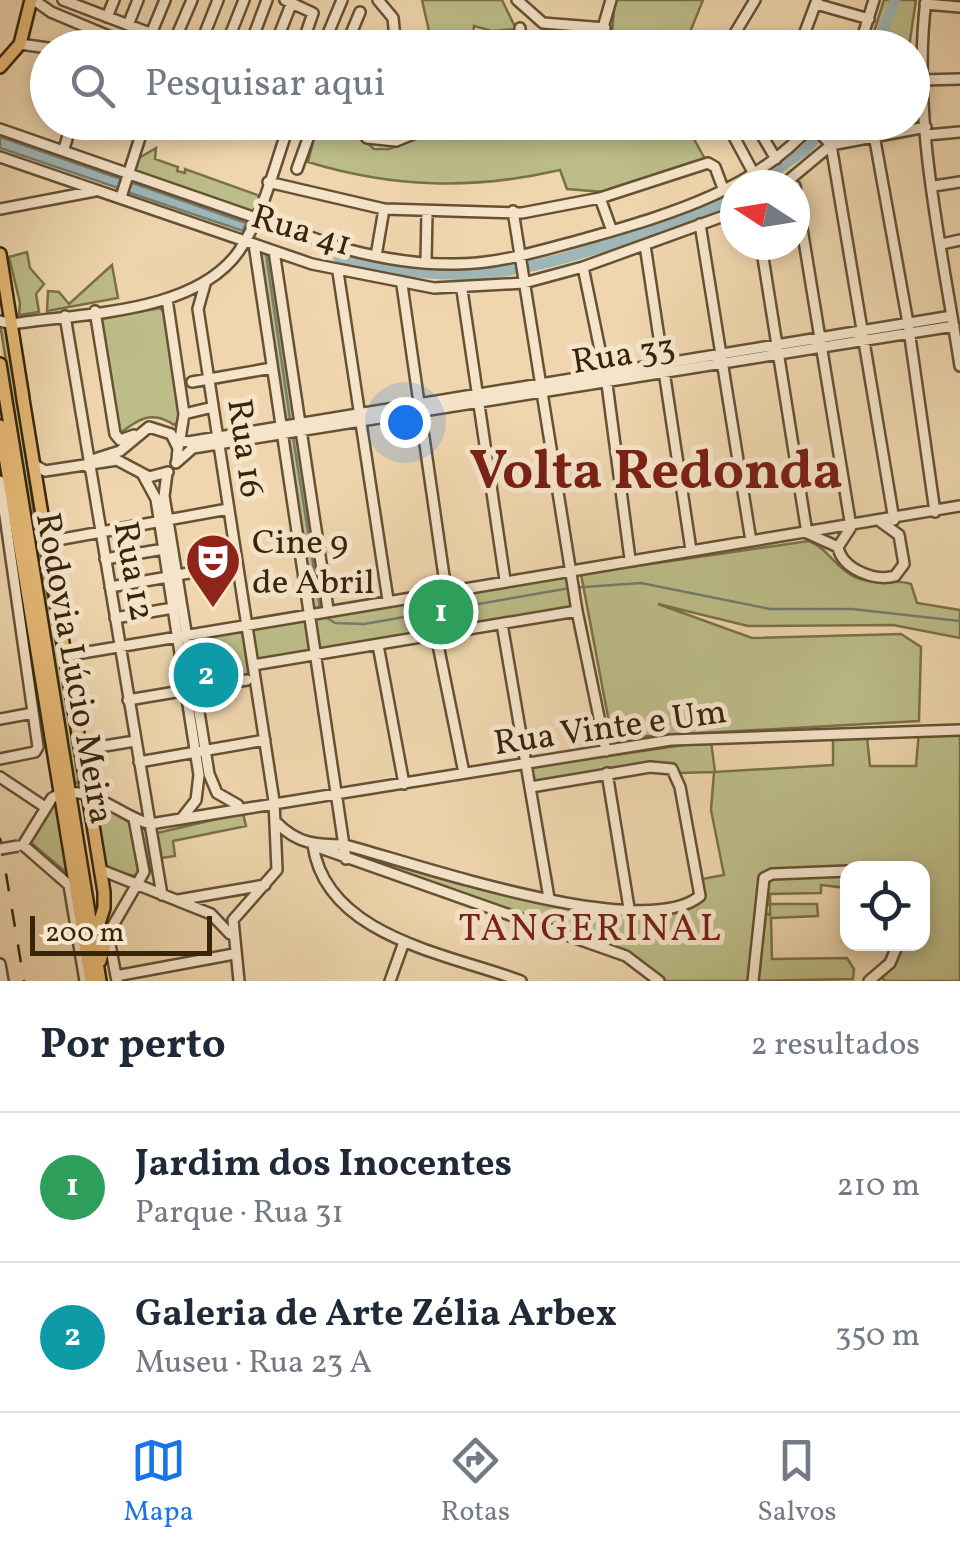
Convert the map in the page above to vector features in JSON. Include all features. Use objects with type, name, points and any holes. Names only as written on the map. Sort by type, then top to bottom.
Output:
[{"type":"main road","points":[[3,62],[20,44],[32,0]]},
{"type":"main road","points":[[0,254],[6,322],[40,474],[49,569],[101,870],[105,904],[87,960]]},
{"type":"main road","name":"Rodovia Lúcio Meira","points":[[0,364],[87,960],[94,980]]},
{"type":"main road","points":[[22,393],[40,520]]},
{"type":"main road","name":"Rodovia Lúcio Meira","points":[[0,426],[93,934],[94,980]]},
{"type":"main road","points":[[94,980],[108,934]]},
{"type":"street","points":[[32,0],[93,30]]},
{"type":"street","points":[[64,0],[88,5],[141,30]]},
{"type":"street","points":[[107,17],[114,0]]},
{"type":"street","points":[[128,25],[138,0]]},
{"type":"street","points":[[154,30],[165,0]]},
{"type":"street","points":[[179,30],[192,0]]},
{"type":"street","points":[[206,30],[218,0]]},
{"type":"street","points":[[232,30],[244,0]]},
{"type":"street","points":[[256,30],[268,0]]},
{"type":"street","points":[[330,30],[345,0]]},
{"type":"street","points":[[378,0],[394,18],[395,30]]},
{"type":"street","points":[[518,0],[530,14],[556,26],[605,28],[611,0]]},
{"type":"street","points":[[737,30],[755,0]]},
{"type":"street","points":[[865,30],[874,0]]},
{"type":"street","points":[[280,30],[289,1],[313,12],[307,30]]},
{"type":"street","points":[[805,30],[816,2],[869,19]]},
{"type":"street","points":[[925,30],[926,2],[960,7]]},
{"type":"street","points":[[352,30],[360,12]]},
{"type":"street","points":[[20,44],[30,42]]},
{"type":"street","points":[[930,80],[960,79]]},
{"type":"street","points":[[0,129],[30,138]]},
{"type":"street","points":[[930,131],[960,132]]},
{"type":"street","points":[[35,140],[254,218],[376,256],[426,263],[459,264],[520,257],[720,192]]},
{"type":"street","points":[[64,149],[67,140]]},
{"type":"street","points":[[121,195],[139,140]]},
{"type":"street","points":[[6,322],[167,300],[206,284],[247,241],[283,140]]},
{"type":"street","points":[[298,169],[308,140]]},
{"type":"street","points":[[735,140],[752,170]]},
{"type":"street","points":[[765,140],[776,158]]},
{"type":"street","points":[[760,170],[797,140]]},
{"type":"street","points":[[806,170],[829,142],[842,140]]},
{"type":"street","points":[[875,140],[909,329],[935,512]]},
{"type":"street","points":[[927,140],[960,366]]},
{"type":"street","points":[[829,142],[894,520]]},
{"type":"street","name":"Rua 41","points":[[0,157],[338,272],[402,285],[462,290],[524,283],[720,217]]},
{"type":"street","points":[[268,182],[384,209],[530,212],[600,198],[708,163],[715,166],[720,180]]},
{"type":"street","points":[[934,186],[960,182]]},
{"type":"street","points":[[0,210],[99,190]]},
{"type":"street","points":[[600,198],[612,230]]},
{"type":"street","points":[[376,256],[384,209]]},
{"type":"street","points":[[426,263],[427,211]]},
{"type":"street","points":[[513,211],[577,611],[606,751]]},
{"type":"street","points":[[700,224],[725,359],[751,541]]},
{"type":"street","points":[[942,244],[960,240]]},
{"type":"street","points":[[247,241],[282,430],[346,859]]},
{"type":"street","points":[[645,245],[691,550]]},
{"type":"street","points":[[273,251],[327,609]]},
{"type":"street","points":[[763,260],[807,533]]},
{"type":"street","points":[[808,260],[852,527],[838,548]]},
{"type":"street","points":[[583,266],[606,379],[630,559]]},
{"type":"street","points":[[338,272],[388,600]]},
{"type":"street","name":"Rua 16","points":[[206,284],[198,309],[278,846]]},
{"type":"street","points":[[402,285],[446,590]]},
{"type":"street","points":[[462,290],[505,580]]},
{"type":"street","points":[[180,296],[198,309]]},
{"type":"street","points":[[167,300],[184,409]]},
{"type":"street","points":[[95,311],[115,434],[122,440],[157,427],[178,443],[218,441]]},
{"type":"street","name":"Rua 12","points":[[65,316],[162,895]]},
{"type":"street","name":"Rua 33","points":[[282,430],[725,359],[864,342],[953,321]]},
{"type":"street","name":"Rua 33","points":[[725,359],[820,335],[909,329]]},
{"type":"street","points":[[177,367],[192,382]]},
{"type":"street","points":[[192,382],[272,368]]},
{"type":"street","points":[[176,463],[192,382]]},
{"type":"street","points":[[184,409],[213,407]]},
{"type":"street","points":[[26,427],[40,474],[117,460],[140,473],[168,473]]},
{"type":"street","points":[[182,636],[173,608],[172,576],[164,549],[164,489],[168,473],[190,449],[282,430]]},
{"type":"street","points":[[89,466],[97,458],[120,451],[133,438]]},
{"type":"street","points":[[133,438],[128,455],[154,494],[164,522],[204,774],[217,793],[241,806]]},
{"type":"street","points":[[0,481],[37,750],[0,759]]},
{"type":"street","points":[[64,656],[327,609],[571,573],[630,559],[907,518],[960,506]]},
{"type":"street","points":[[46,542],[228,510]]},
{"type":"street","points":[[807,533],[838,548],[842,561],[874,578],[889,578],[904,564],[899,535],[907,518]]},
{"type":"street","points":[[40,520],[49,569]]},
{"type":"street","points":[[881,522],[899,535]]},
{"type":"street","points":[[105,559],[164,549]]},
{"type":"street","points":[[110,587],[237,565]]},
{"type":"street","points":[[115,618],[173,608]]},
{"type":"street","points":[[253,666],[577,611]]},
{"type":"street","points":[[502,624],[549,898]]},
{"type":"street","points":[[436,634],[464,774]]},
{"type":"street","points":[[378,644],[404,784]]},
{"type":"street","points":[[128,700],[247,680]]},
{"type":"street","points":[[0,720],[33,714]]},
{"type":"street","name":"Rua Vinte e Um","points":[[150,824],[241,806],[710,736],[959,730]]},
{"type":"street","points":[[139,762],[264,740]]},
{"type":"street","points":[[80,750],[136,741]]},
{"type":"street","points":[[313,845],[345,845],[549,898],[630,914],[696,900],[701,886],[680,787],[672,769],[664,766],[608,773],[531,787]]},
{"type":"street","points":[[608,773],[630,914]]},
{"type":"street","points":[[182,818],[197,796],[204,774]]},
{"type":"street","points":[[0,778],[45,806]]},
{"type":"street","points":[[0,849],[21,845],[45,806],[65,793],[88,794],[134,820],[150,824]]},
{"type":"street","points":[[134,820],[144,868],[108,934],[116,978],[234,954]]},
{"type":"street","points":[[276,822],[300,842]]},
{"type":"street","points":[[240,981],[232,923],[278,870],[278,846],[300,842],[626,956],[659,981]]},
{"type":"street","points":[[21,845],[68,883],[94,980]]},
{"type":"street","points":[[313,845],[318,872],[326,885],[369,923],[404,942],[521,981]]},
{"type":"street","points":[[101,870],[211,914],[226,925],[232,938]]},
{"type":"street","points":[[753,981],[762,880],[772,874],[840,872]]},
{"type":"street","points":[[176,901],[265,885]]},
{"type":"street","points":[[125,907],[149,890]]},
{"type":"street","points":[[211,914],[240,911]]},
{"type":"street","points":[[390,981],[404,942]]},
{"type":"street","points":[[870,981],[887,967],[895,951]]},
{"type":"street","points":[[0,964],[3,981]]},
{"type":"green space","points":[[422,0],[502,0],[516,29],[474,26],[473,30],[429,30]]},
{"type":"green space","points":[[615,0],[703,0],[691,30],[612,30]]},
{"type":"green space","points":[[884,0],[916,0],[912,30],[874,30]]},
{"type":"green space","points":[[314,140],[364,140],[374,149],[389,149],[414,140],[694,140],[705,159],[604,192],[567,189],[560,170],[496,181],[433,183],[371,177],[308,162]]},
{"type":"green space","points":[[156,148],[155,159],[178,167],[177,171],[185,173],[185,169],[263,197],[255,217],[129,171],[132,162]]},
{"type":"green space","points":[[254,244],[274,251],[299,424],[280,427]]},
{"type":"green space","points":[[27,252],[30,268],[44,284],[36,294],[39,312],[19,315],[20,303],[9,257]]},
{"type":"green space","points":[[112,265],[118,298],[47,311],[48,291],[59,292],[69,304]]},
{"type":"green space","points":[[160,308],[167,316],[181,420],[174,425],[159,418],[145,418],[119,434],[100,319]]},
{"type":"green space","points":[[0,324],[7,325],[39,549],[82,787],[73,780]]},
{"type":"green space","points":[[300,431],[328,609],[570,568],[577,611],[253,665],[255,679],[195,688],[186,635],[309,612],[281,434]]},
{"type":"green space","points":[[809,541],[855,577],[911,584],[917,603],[960,610],[960,638],[893,625],[748,626],[658,604],[752,638],[901,634],[921,647],[919,721],[612,738],[581,574]]},
{"type":"green space","points":[[919,731],[960,735],[960,981],[885,981],[879,975],[894,951],[930,951],[930,861],[840,861],[840,870],[776,871],[761,876],[749,981],[664,981],[632,955],[351,856],[354,851],[604,913],[672,912],[685,909],[704,895],[702,879],[724,875],[711,810],[714,772],[677,773],[671,765],[661,763],[539,783],[533,781],[532,767],[711,741],[715,772],[833,765],[833,739],[867,737],[870,766],[916,766]]},
{"type":"green space","points":[[92,800],[132,824],[142,869],[137,877],[104,867]]},
{"type":"green space","points":[[57,803],[68,874],[30,842],[51,805]]},
{"type":"green space","points":[[243,813],[246,826],[173,841],[175,856],[161,858],[157,833]]},
{"type":"green space","points":[[840,873],[840,887],[821,885],[821,893],[770,894],[770,904],[759,906],[766,878]]},
{"type":"green space","points":[[770,904],[817,904],[818,916],[771,918],[772,959],[847,958],[854,969],[853,979],[754,981],[759,911],[770,915]]},
{"type":"water","points":[[0,137],[121,179],[118,188],[0,148]]},
{"type":"water","points":[[130,182],[246,223],[243,231],[127,192]]},
{"type":"waterway","points":[[883,30],[895,0]]},
{"type":"waterway","points":[[776,170],[814,140]]},
{"type":"waterway","points":[[339,258],[421,273],[493,272],[528,267],[601,247],[720,204]]},
{"type":"waterway","points":[[266,254],[290,419]]},
{"type":"waterway","points":[[293,437],[321,614],[335,623],[364,624],[570,588],[641,583],[770,609],[852,609],[960,621]]},
{"type":"railway","points":[[0,838],[24,981]]},
{"type":"place","name":"Cine 9 de Abril","points":[[213,610]]},
{"type":"place","name":"Jardim dos Inocentes","points":[[441,612]]},
{"type":"place","name":"Galeria de Arte Zélia Arbex","points":[[206,675]]},
{"type":"district","name":"Volta Redonda","points":[[656,469]]},
{"type":"district","name":"TANGERINAL","points":[[591,927]]}]
